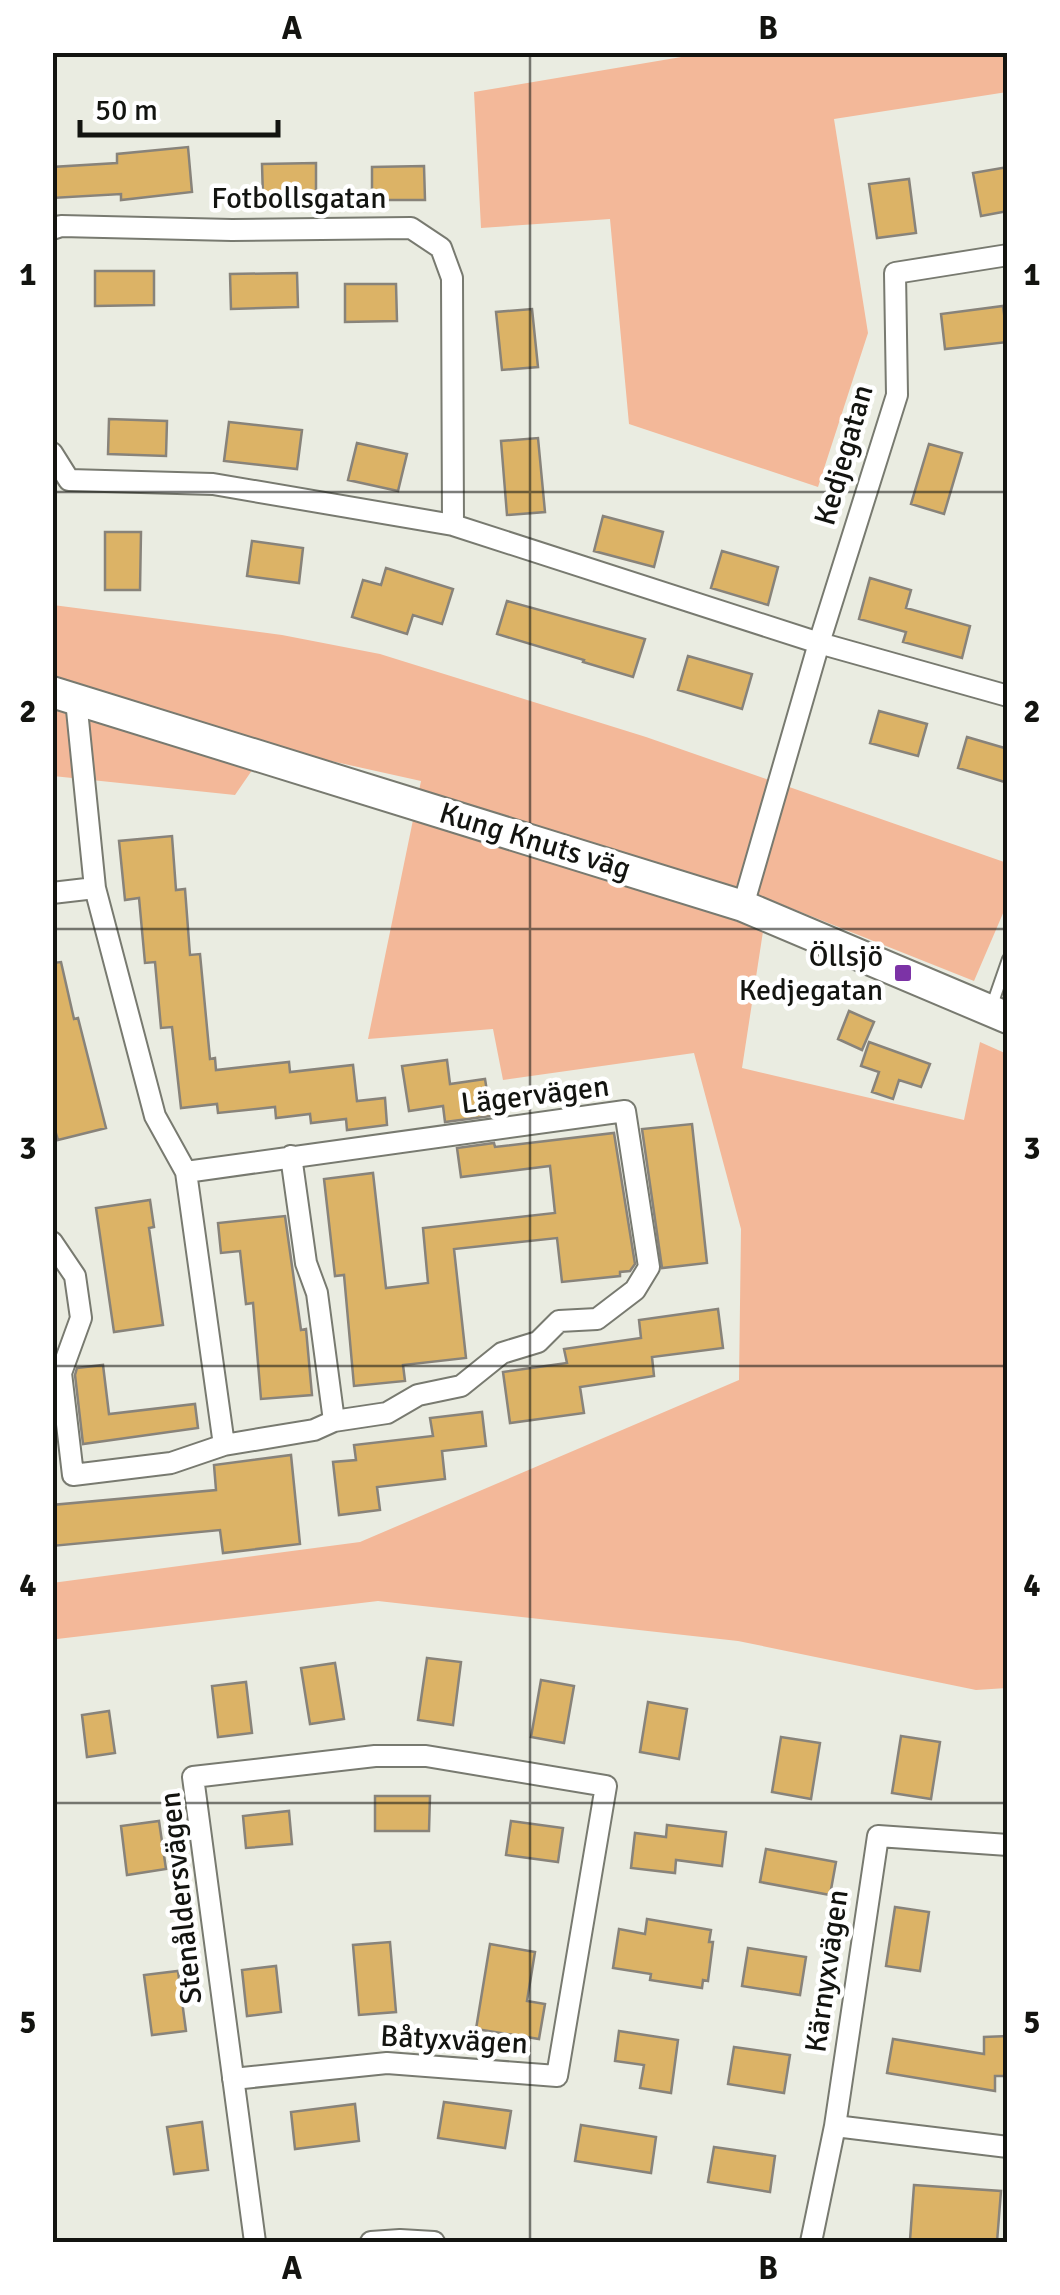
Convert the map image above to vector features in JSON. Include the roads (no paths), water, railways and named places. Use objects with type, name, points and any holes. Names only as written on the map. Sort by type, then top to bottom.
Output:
[{"type":"street","name":"Fotbollsgatan","points":[[52,229],[411,228],[441,248],[452,278],[453,525]]},
{"type":"street","name":"Kedjegatan","points":[[744,906],[819,643],[897,395],[895,273],[1008,255]]},
{"type":"street","points":[[52,453],[70,480],[213,484],[453,525],[819,643],[1008,696]]},
{"type":"street","points":[[64,696],[95,888],[156,1116],[186,1172],[224,1445]]},
{"type":"street","name":"Kung Knuts väg","points":[[64,696],[744,906],[999,1014]]},
{"type":"street","points":[[52,893],[95,888]]},
{"type":"street","name":"Lägervägen","points":[[52,1242],[75,1276],[81,1318],[61,1372],[74,1474],[171,1463],[224,1445],[387,1413],[418,1395],[462,1386],[502,1353],[538,1342],[559,1320],[597,1318],[635,1290],[650,1267],[625,1111],[186,1172]]},
{"type":"street","points":[[291,1156],[306,1263],[318,1293],[334,1421]]},
{"type":"street","name":"Stenåldersvägen","points":[[255,2242],[193,1777],[375,1756],[426,1756],[606,1786]]},
{"type":"street","name":"Båtyxvägen","points":[[234,2079],[387,2062],[557,2076],[606,1786]]},
{"type":"street","name":"Kärnyxvägen","points":[[811,2242],[835,2126],[878,1836],[1008,1845]]},
{"type":"street","points":[[835,2126],[1008,2148]]},
{"type":"street","points":[[371,2242],[434,2242]]},
{"type":"lane","points":[[999,1014],[1008,959]]},
{"type":"place","name":"Öllsjö Kedjegatan","points":[[903,973]]}]
